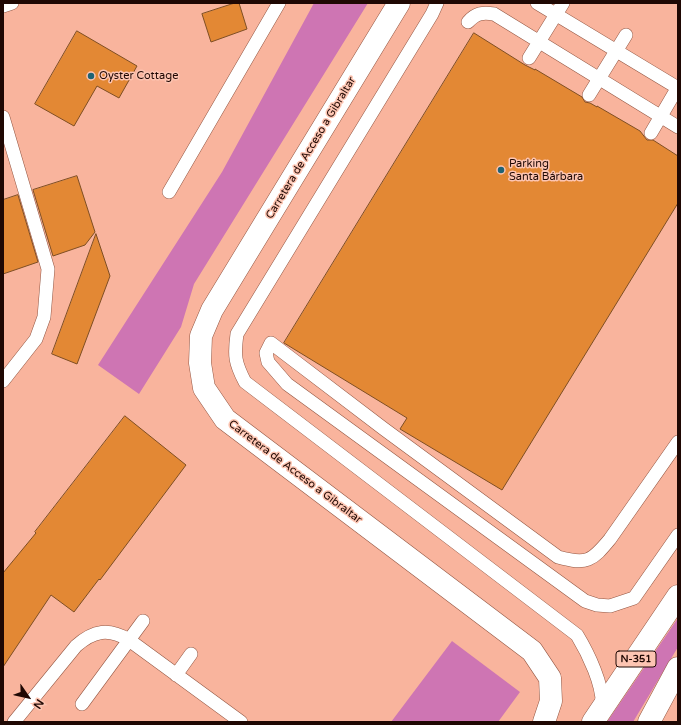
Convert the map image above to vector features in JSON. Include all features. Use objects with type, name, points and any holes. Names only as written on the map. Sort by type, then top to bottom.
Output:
[{"type":"main road","name":"Carretera de Acceso a Gibraltar","points":[[399,3],[212,310],[201,336],[200,363],[204,388],[225,419],[532,651],[550,678],[551,701],[544,722]]},
{"type":"main road","name":"N-351","points":[[598,715],[678,596]]},
{"type":"main road","points":[[648,722],[678,668]]},
{"type":"lane","points":[[3,6],[12,3]]},
{"type":"lane","points":[[169,192],[279,3]]},
{"type":"lane","points":[[437,3],[428,21],[237,334],[234,351],[237,367],[245,382],[577,635],[587,652],[596,674],[603,700],[598,715]]},
{"type":"lane","points":[[537,3],[557,7],[616,51],[678,88],[651,132]]},
{"type":"lane","points":[[529,58],[557,7]]},
{"type":"lane","points":[[468,22],[473,16],[480,13],[494,14],[678,127]]},
{"type":"lane","points":[[589,95],[626,36]]},
{"type":"lane","points":[[3,117],[48,270],[44,317],[36,339],[3,381]]},
{"type":"lane","points":[[678,442],[598,554],[591,559],[583,561],[570,560],[558,557],[396,438],[271,343],[266,354],[268,362],[287,384],[585,601],[597,605],[610,606],[634,598],[678,536]]},
{"type":"lane","points":[[82,704],[143,621]]},
{"type":"lane","points":[[14,722],[76,646],[85,638],[96,633],[107,632],[119,634],[129,640],[241,722]]},
{"type":"lane","points":[[176,675],[191,654]]},
{"type":"shaded area","points":[[314,3],[368,3],[194,284],[181,327],[139,394],[98,365],[222,172]]},
{"type":"shaded area","points":[[678,618],[678,647],[633,722],[607,722]]},
{"type":"shaded area","points":[[452,641],[520,692],[498,722],[391,722]]},
{"type":"building","points":[[239,3],[247,29],[211,42],[202,14]]},
{"type":"building","name":"Oyster Cottage","points":[[77,31],[137,66],[119,98],[97,86],[74,126],[35,104]]},
{"type":"building","points":[[474,33],[525,65],[535,69],[582,97],[585,102],[597,106],[640,131],[647,140],[653,140],[678,156],[678,203],[502,490],[400,429],[407,418],[284,343]]},
{"type":"building","points":[[77,176],[95,232],[85,245],[53,256],[33,190]]},
{"type":"building","points":[[18,195],[38,262],[3,274],[3,200]]},
{"type":"building","points":[[96,234],[110,276],[77,364],[52,354]]},
{"type":"building","points":[[125,416],[186,465],[100,580],[99,579],[74,612],[51,595],[3,667],[3,573],[36,533],[35,532]]},
{"type":"place","name":"Oyster Cottage","points":[[91,76]]},
{"type":"place","name":"Parking Santa Bárbara","points":[[501,170]]}]
